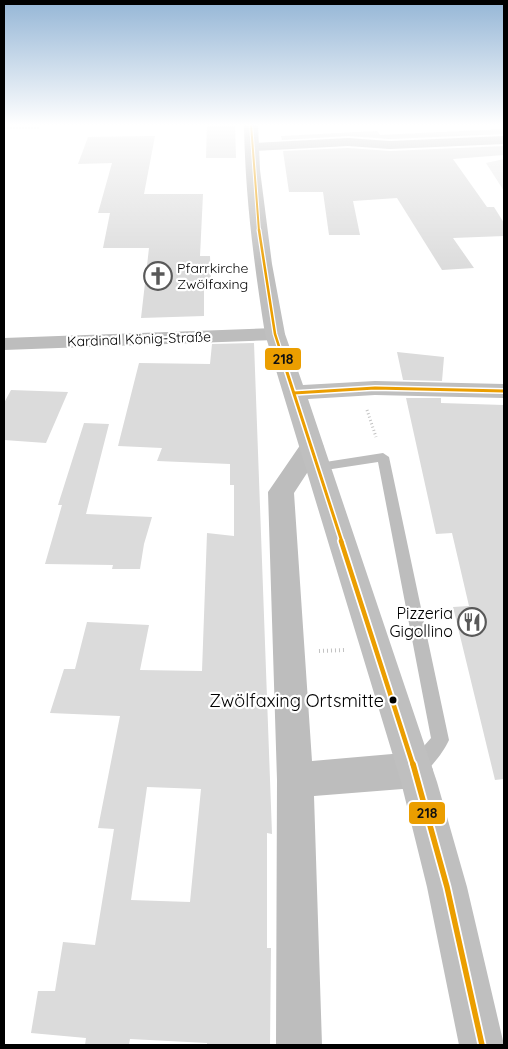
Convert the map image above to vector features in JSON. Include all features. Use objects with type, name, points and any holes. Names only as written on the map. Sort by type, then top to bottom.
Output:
[{"type":"main road","points":[[252,173],[263,264],[275,334],[415,770],[447,887],[482,1045]]},
{"type":"main road","points":[[294,393],[375,388],[504,391]]},
{"type":"street","name":"Kardinal König-Straße","points":[[4,344],[275,334]]},
{"type":"street","points":[[299,1045],[295,780],[281,492],[316,457]]},
{"type":"street","points":[[295,780],[415,770]]},
{"type":"lane","points":[[316,457],[383,457],[440,740],[415,770]]},
{"type":"path","points":[[361,407],[366,408],[383,457]]},
{"type":"shaded area","points":[[492,173],[504,173],[504,191]]},
{"type":"building","points":[[109,173],[148,173],[144,194],[203,194],[200,256],[210,256],[211,285],[204,285],[204,316],[141,318],[149,248],[103,248],[110,213],[98,213]]},
{"type":"building","points":[[286,173],[463,173],[487,207],[494,207],[504,223],[504,236],[453,238],[474,268],[442,270],[397,198],[353,201],[360,235],[329,235],[323,192],[289,192]]},
{"type":"building","points":[[254,343],[272,834],[267,833],[267,948],[271,948],[270,1045],[207,1045],[207,1043],[130,1039],[129,1045],[85,1045],[86,1038],[31,1033],[38,991],[55,991],[63,942],[95,945],[114,829],[98,828],[120,716],[50,713],[64,669],[75,669],[87,622],[149,625],[140,670],[202,671],[207,533],[234,536],[234,485],[230,485],[230,464],[157,461],[162,448],[118,446],[139,363],[210,364],[212,344]],"holes":[[[147,787],[201,789],[190,902],[131,900]]]},
{"type":"building","points":[[397,352],[444,357],[442,381],[403,380]]},
{"type":"building","points":[[11,390],[68,392],[46,443],[4,440],[4,403]]},
{"type":"building","points":[[406,398],[441,398],[441,403],[504,405],[504,779],[495,780],[453,607],[469,606],[452,533],[436,534]]},
{"type":"building","points":[[84,423],[109,424],[86,514],[152,517],[144,544],[140,569],[112,569],[113,565],[45,564],[62,505],[58,505]]},
{"type":"transit line","name":"218","points":[[254,173],[259,229],[275,334],[419,782],[447,887],[482,1045]]},
{"type":"transit line","name":"218","points":[[294,393],[375,388],[504,391]]},
{"type":"place","name":"Pfarrkirche Zwölfaxing","points":[[158,276]]},
{"type":"place","name":"Pizzeria Gigollino","points":[[472,622]]},
{"type":"place","name":"Zwölfaxing Ortsmitte","points":[[393,700]]}]
